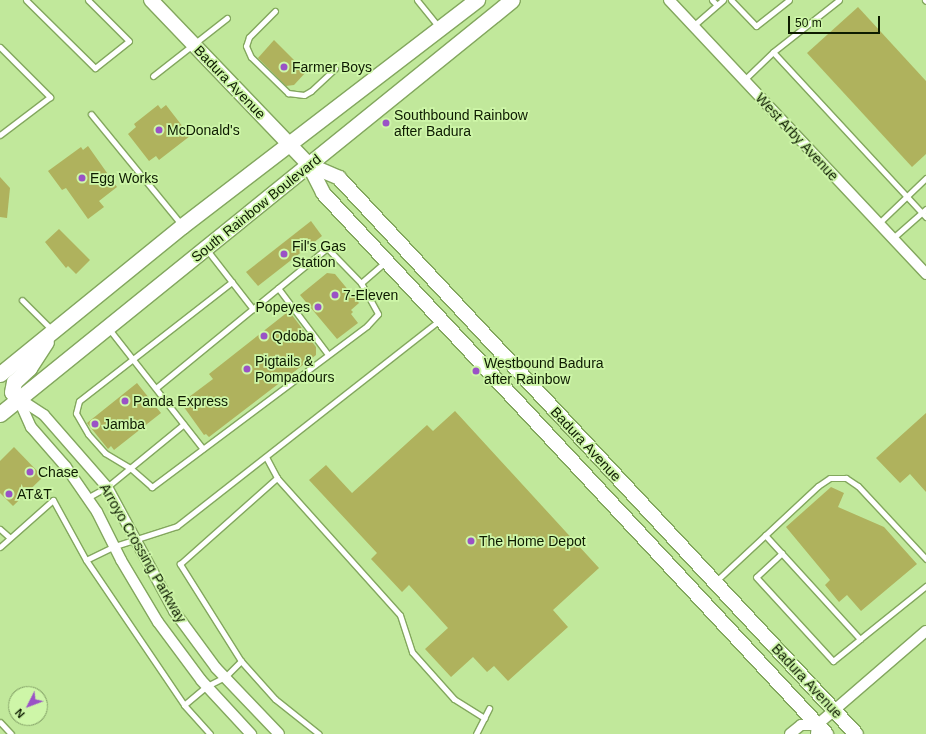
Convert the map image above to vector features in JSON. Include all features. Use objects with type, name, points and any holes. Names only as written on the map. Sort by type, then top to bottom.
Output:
[{"type":"main road","name":"Badura Avenue","points":[[151,0],[309,165],[323,193],[820,731]]},
{"type":"main road","name":"South Rainbow Boulevard","points":[[0,374],[182,226],[290,145],[477,0]]},
{"type":"main road","name":"South Rainbow Boulevard","points":[[0,414],[107,326],[206,249],[512,0]]},
{"type":"main road","name":"Badura Avenue","points":[[309,165],[339,178],[856,734]]},
{"type":"main road","points":[[441,320],[457,305]]},
{"type":"main road","points":[[18,398],[12,392],[14,382],[29,368],[53,332]]},
{"type":"street","name":"West Arby Avenue","points":[[668,0],[926,274]]},
{"type":"street","name":"Arroyo Crossing Parkway","points":[[18,398],[44,415],[106,487],[174,611],[225,677],[280,734]]},
{"type":"street","name":"Arroyo Crossing Parkway","points":[[18,398],[31,427],[66,467],[87,498],[158,622],[207,686],[251,734]]},
{"type":"street","points":[[790,734],[802,725],[820,731],[834,710],[926,631]]},
{"type":"lane","points":[[26,0],[95,68],[129,41],[88,0]]},
{"type":"lane","points":[[417,0],[440,28]]},
{"type":"lane","points":[[712,0],[717,5]]},
{"type":"lane","points":[[693,26],[723,0]]},
{"type":"lane","points":[[731,0],[756,26],[789,0]]},
{"type":"lane","points":[[744,80],[773,52],[839,0]]},
{"type":"lane","points":[[275,11],[249,36],[246,46],[252,57],[288,93],[304,95],[311,91],[335,68]]},
{"type":"lane","points":[[153,76],[227,18]]},
{"type":"lane","points":[[0,47],[50,96],[0,135]]},
{"type":"lane","points":[[773,52],[906,196],[925,213],[893,238]]},
{"type":"lane","points":[[91,114],[182,226]]},
{"type":"lane","points":[[879,223],[926,178]]},
{"type":"lane","points":[[156,388],[327,248],[361,283],[378,314],[367,326],[326,353],[152,487],[130,468],[105,453],[88,434],[76,413],[79,401],[134,360],[232,282]]},
{"type":"lane","points":[[206,249],[253,309]]},
{"type":"lane","points":[[361,283],[386,261]]},
{"type":"lane","points":[[278,288],[326,353]]},
{"type":"lane","points":[[22,300],[53,332]]},
{"type":"lane","points":[[86,560],[114,546],[177,526],[441,320]]},
{"type":"lane","points":[[107,326],[203,449]]},
{"type":"lane","points":[[87,498],[106,487],[184,424]]},
{"type":"lane","points":[[266,457],[277,478],[400,615],[412,652],[454,699],[484,718]]},
{"type":"lane","points":[[277,478],[180,564],[241,660],[275,699],[319,734]]},
{"type":"lane","points":[[715,583],[818,486],[830,478],[846,478],[858,486],[926,559]]},
{"type":"lane","points":[[0,547],[53,500],[86,560],[184,705],[210,734]]},
{"type":"lane","points":[[0,529],[10,538]]},
{"type":"lane","points":[[766,536],[860,639]]},
{"type":"lane","points":[[782,553],[756,577],[833,661],[926,586]]},
{"type":"lane","points":[[184,705],[207,686],[225,677],[241,660]]},
{"type":"lane","points":[[476,734],[489,708]]},
{"type":"lane","points":[[0,722],[11,734]]},
{"type":"building","points":[[858,7],[926,81],[926,154],[912,167],[807,53]]},
{"type":"building","name":"Farmer Boys","points":[[274,40],[306,72],[294,85],[286,86],[258,58]]},
{"type":"building","name":"McDonald's","points":[[158,105],[161,109],[166,105],[190,136],[159,160],[156,156],[149,161],[128,134],[136,127],[134,124]]},
{"type":"building","name":"Egg Works","points":[[88,146],[117,187],[99,201],[104,207],[88,219],[66,188],[62,190],[48,171],[81,147],[83,150]]},
{"type":"building","points":[[0,177],[10,188],[7,218],[0,217]]},
{"type":"building","points":[[311,221],[322,236],[258,286],[246,272]]},
{"type":"building","points":[[59,229],[90,260],[76,274],[68,266],[66,268],[45,242]]},
{"type":"building","points":[[327,273],[335,274],[359,303],[351,310],[353,312],[351,314],[358,323],[337,339],[300,295]]},
{"type":"building","points":[[289,311],[316,347],[316,355],[209,437],[206,434],[204,435],[181,403],[213,379],[209,374]]},
{"type":"building","points":[[137,383],[161,413],[114,450],[111,446],[108,449],[87,423]]},
{"type":"building","name":"The Home Depot","points":[[455,411],[599,568],[553,610],[568,627],[508,681],[494,666],[487,672],[473,657],[451,677],[425,649],[448,628],[409,585],[402,592],[371,559],[377,553],[309,480],[326,465],[352,493],[427,425],[433,431]]},
{"type":"building","points":[[926,413],[926,492],[910,474],[900,483],[876,458]]},
{"type":"building","points":[[14,447],[43,477],[13,506],[0,493],[0,461]]},
{"type":"building","points":[[831,487],[844,493],[838,507],[884,527],[917,564],[861,611],[847,595],[839,602],[825,585],[830,580],[786,527]]},
{"type":"place","name":"Farmer Boys","points":[[284,67]]},
{"type":"place","name":"Southbound Rainbow after Badura","points":[[386,123]]},
{"type":"place","name":"McDonald's","points":[[159,130]]},
{"type":"place","name":"Egg Works","points":[[82,178]]},
{"type":"place","name":"Fil's Gas Station","points":[[284,254]]},
{"type":"place","name":"7-Eleven","points":[[335,295]]},
{"type":"place","name":"Popeyes","points":[[318,307]]},
{"type":"place","name":"Qdoba","points":[[264,336]]},
{"type":"place","name":"Pigtails & Pompadours","points":[[247,369]]},
{"type":"place","name":"Westbound Badura after Rainbow","points":[[476,371]]},
{"type":"place","name":"Panda Express","points":[[125,401]]},
{"type":"place","name":"Jamba","points":[[95,424]]},
{"type":"place","name":"Chase","points":[[30,472]]},
{"type":"place","name":"AT&T","points":[[9,494]]},
{"type":"place","name":"The Home Depot","points":[[471,541]]}]
